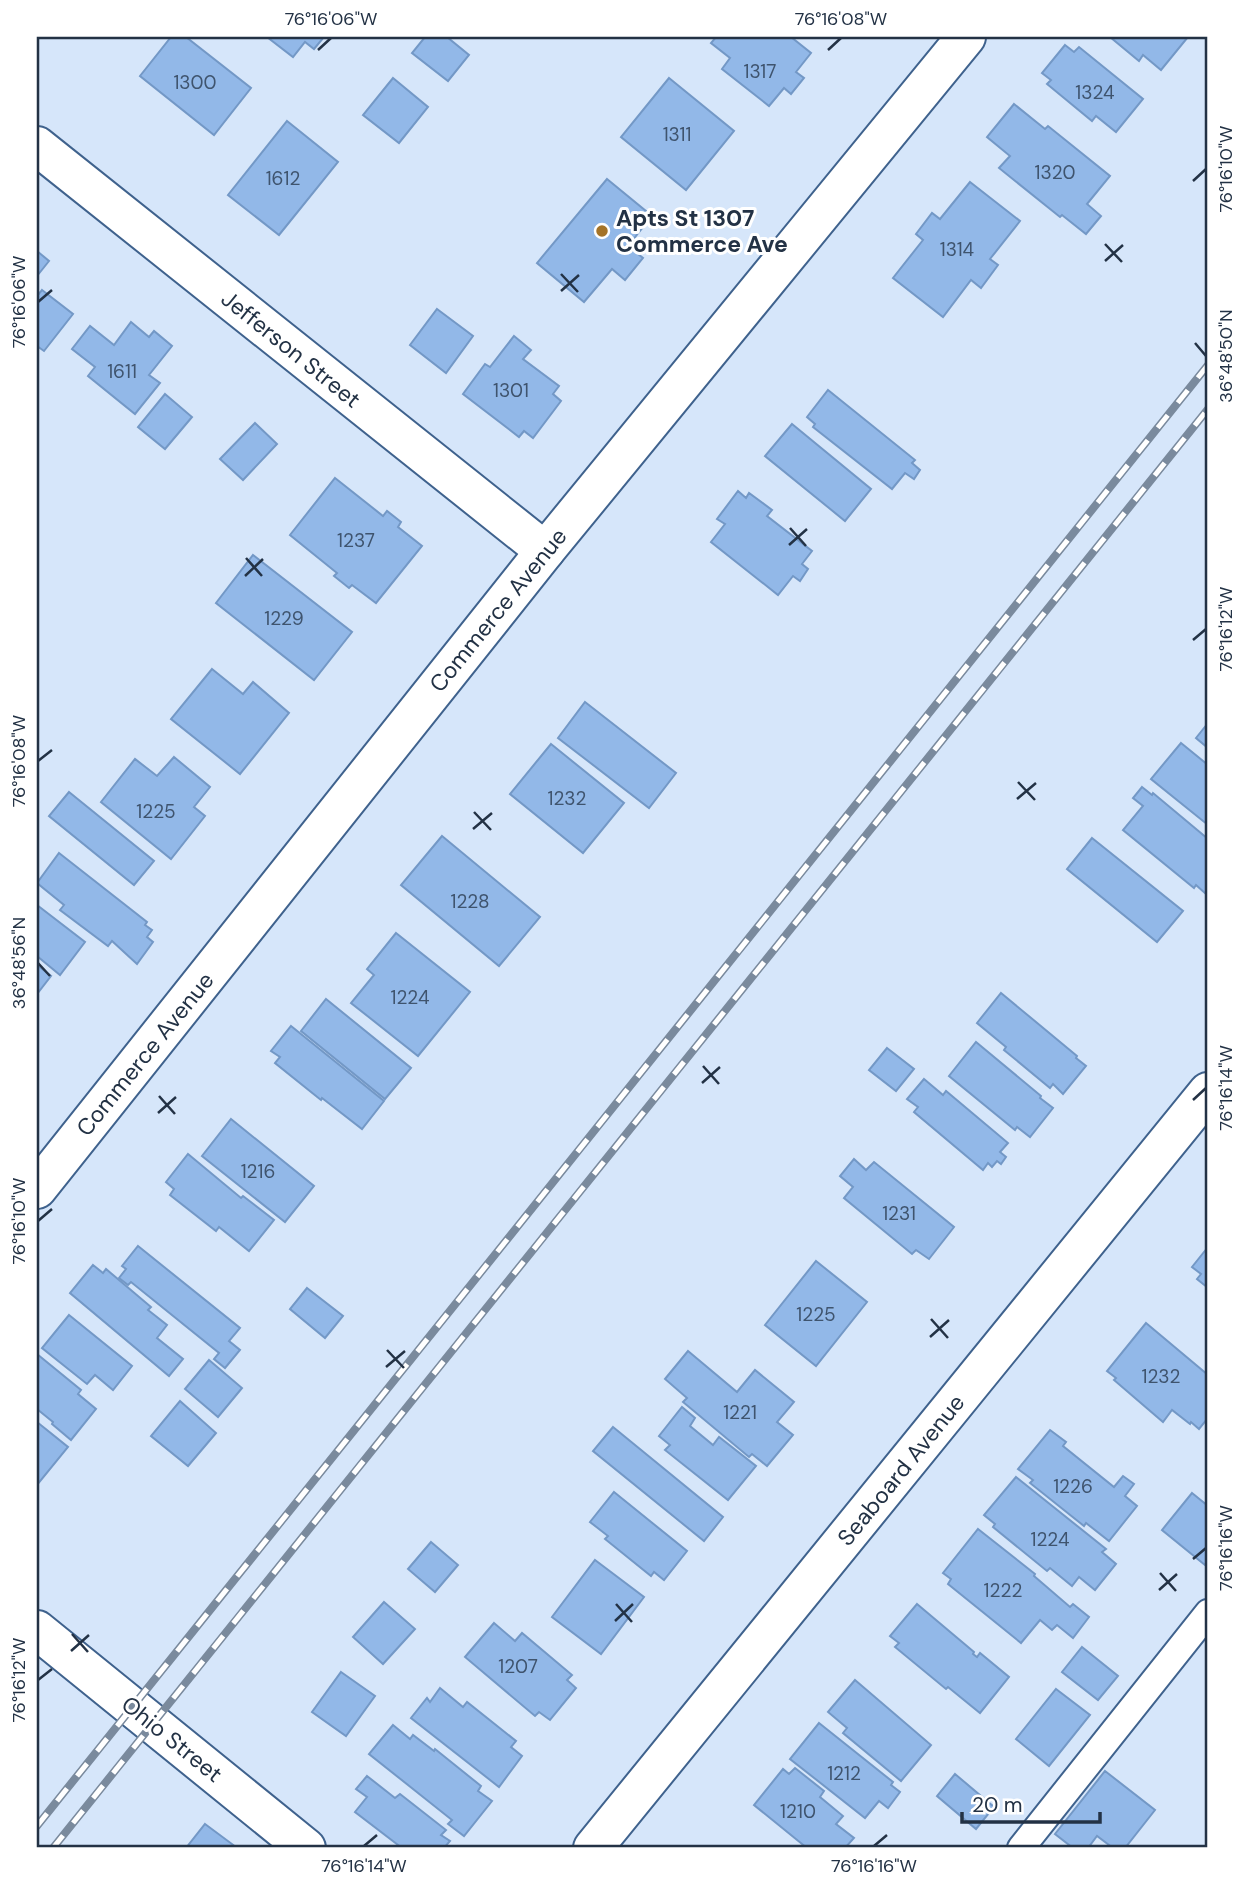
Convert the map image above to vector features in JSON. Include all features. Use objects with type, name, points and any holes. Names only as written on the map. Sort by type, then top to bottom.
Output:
[{"type":"street","name":"Commerce Avenue","points":[[37,1189],[545,551],[966,37]]},
{"type":"street","name":"Jefferson Street","points":[[37,146],[545,551]]},
{"type":"street","name":"Seaboard Avenue","points":[[593,1848],[1208,1092]]},
{"type":"street","name":"Ohio Street","points":[[37,1630],[306,1848]]},
{"type":"lane","points":[[1021,1848],[1208,1613]]},
{"type":"building","points":[[171,37],[186,37],[251,88],[214,135],[140,76]]},
{"type":"building","points":[[267,37],[324,37],[314,49],[305,42],[293,57]]},
{"type":"building","points":[[425,37],[447,37],[469,55],[448,81],[412,53]]},
{"type":"building","points":[[716,37],[791,37],[811,53],[796,72],[804,78],[791,94],[784,88],[769,106],[722,69],[730,58],[711,43]]},
{"type":"building","points":[[1110,37],[1188,37],[1161,70],[1143,55],[1139,61]]},
{"type":"building","points":[[1065,45],[1074,52],[1079,47],[1143,99],[1116,132],[1096,116],[1092,121],[1047,84],[1051,80],[1042,73]]},
{"type":"building","points":[[393,78],[428,107],[399,143],[363,115]]},
{"type":"building","points":[[669,78],[734,131],[686,190],[621,137]]},
{"type":"building","points":[[1014,104],[1045,129],[1048,126],[1110,176],[1087,204],[1101,216],[1086,234],[1062,215],[1060,217],[999,168],[1010,156],[987,137]]},
{"type":"building","points":[[287,121],[338,162],[279,235],[228,195]]},
{"type":"building","name":"Apts St 1307 Commerce Ave","points":[[607,179],[652,216],[628,246],[643,258],[625,280],[612,269],[584,302],[537,263]]},
{"type":"building","points":[[970,182],[1020,221],[990,259],[998,265],[981,288],[971,280],[943,317],[893,278],[923,240],[916,234],[932,213],[940,219]]},
{"type":"building","points":[[37,251],[49,261],[37,276]]},
{"type":"building","points":[[42,290],[73,314],[44,351],[37,346],[37,296]]},
{"type":"building","points":[[437,309],[473,336],[446,373],[410,345]]},
{"type":"building","points":[[131,322],[149,337],[154,331],[172,346],[149,375],[160,383],[135,414],[88,376],[95,367],[72,349],[90,326],[114,345]]},
{"type":"building","points":[[514,336],[531,350],[523,359],[559,386],[553,394],[561,401],[533,438],[524,431],[519,437],[463,394],[485,364],[490,367]]},
{"type":"building","points":[[828,390],[915,460],[912,463],[920,470],[914,479],[905,473],[892,489],[813,427],[815,424],[807,417]]},
{"type":"building","points":[[165,394],[192,417],[165,449],[138,427]]},
{"type":"building","points":[[255,423],[277,444],[243,480],[220,459]]},
{"type":"building","points":[[792,424],[871,489],[845,521],[765,456]]},
{"type":"building","points":[[335,478],[383,516],[387,511],[401,522],[398,527],[422,546],[376,603],[352,585],[349,588],[334,576],[337,573],[290,535]]},
{"type":"building","points":[[738,491],[746,498],[749,493],[772,510],[767,516],[812,551],[802,564],[808,569],[800,581],[793,576],[778,595],[711,542],[725,524],[717,519]]},
{"type":"building","points":[[253,555],[352,632],[314,680],[216,603]]},
{"type":"building","points":[[212,669],[243,694],[253,682],[289,713],[240,774],[171,719]]},
{"type":"building","points":[[585,702],[676,773],[649,808],[558,738]]},
{"type":"building","points":[[1208,723],[1208,748],[1196,738]]},
{"type":"building","points":[[1181,743],[1208,765],[1208,825],[1151,779]]},
{"type":"building","points":[[551,744],[624,803],[583,853],[510,794]]},
{"type":"building","points":[[174,757],[210,787],[194,807],[205,816],[171,859],[101,802],[135,759],[157,776]]},
{"type":"building","points":[[1142,787],[1208,839],[1206,894],[1196,885],[1194,888],[1123,830],[1143,806],[1133,798]]},
{"type":"building","points":[[69,792],[154,861],[134,885],[49,816]]},
{"type":"building","points":[[442,836],[540,917],[499,966],[401,885]]},
{"type":"building","points":[[1092,838],[1183,911],[1157,942],[1067,869]]},
{"type":"building","points":[[59,853],[147,922],[145,925],[152,930],[147,937],[153,942],[137,964],[112,941],[108,946],[60,910],[64,905],[37,883]]},
{"type":"building","points":[[37,905],[85,942],[60,975],[37,956]]},
{"type":"building","points":[[396,933],[470,992],[418,1056],[351,1003],[374,975],[367,969]]},
{"type":"building","points":[[37,965],[51,976],[37,994]]},
{"type":"building","points":[[1001,993],[1086,1066],[1063,1094],[1053,1084],[1050,1088],[1004,1050],[1006,1047],[977,1023]]},
{"type":"building","points":[[326,999],[411,1068],[385,1099],[301,1031]]},
{"type":"building","points":[[291,1026],[384,1101],[362,1129],[275,1063],[280,1057],[271,1051]]},
{"type":"building","points":[[976,1042],[1053,1108],[1030,1137],[1017,1127],[1015,1130],[949,1076]]},
{"type":"building","points":[[887,1048],[914,1069],[896,1091],[869,1070]]},
{"type":"building","points":[[924,1079],[943,1095],[946,1091],[1008,1143],[1000,1152],[1006,1157],[1001,1164],[997,1161],[992,1167],[988,1163],[983,1170],[914,1112],[918,1107],[907,1099]]},
{"type":"building","points":[[231,1119],[314,1186],[285,1222],[202,1156]]},
{"type":"building","points":[[188,1154],[241,1198],[243,1196],[274,1220],[249,1251],[219,1227],[216,1231],[170,1195],[174,1189],[166,1182]]},
{"type":"building","points":[[854,1159],[866,1170],[874,1162],[954,1227],[929,1259],[916,1250],[912,1254],[844,1198],[853,1187],[840,1176]]},
{"type":"building","points":[[138,1246],[240,1328],[229,1341],[240,1350],[225,1368],[214,1359],[219,1353],[131,1282],[128,1285],[119,1278],[126,1269],[122,1266]]},
{"type":"building","points":[[1208,1247],[1208,1288],[1197,1279],[1201,1274],[1192,1267]]},
{"type":"building","points":[[816,1261],[867,1302],[816,1366],[765,1325]]},
{"type":"building","points":[[93,1265],[103,1273],[106,1269],[151,1307],[148,1310],[167,1325],[157,1338],[183,1359],[169,1376],[70,1293]]},
{"type":"building","points":[[307,1288],[343,1316],[325,1338],[290,1309]]},
{"type":"building","points":[[69,1315],[132,1366],[113,1390],[95,1375],[87,1384],[42,1348]]},
{"type":"building","points":[[1146,1323],[1208,1375],[1208,1418],[1199,1429],[1172,1410],[1163,1422],[1107,1371]]},
{"type":"building","points":[[688,1351],[737,1392],[755,1370],[794,1402],[777,1422],[793,1435],[767,1466],[752,1454],[749,1457],[683,1402],[687,1398],[665,1379]]},
{"type":"building","points":[[37,1354],[81,1390],[78,1394],[96,1409],[71,1440],[37,1409]]},
{"type":"building","points":[[209,1360],[242,1388],[218,1417],[185,1389]]},
{"type":"building","points":[[180,1401],[216,1433],[188,1466],[151,1436]]},
{"type":"building","points":[[682,1407],[695,1418],[690,1426],[713,1445],[719,1437],[756,1466],[728,1500],[665,1450],[670,1445],[659,1436]]},
{"type":"building","points":[[37,1422],[68,1447],[37,1485]]},
{"type":"building","points":[[613,1427],[723,1517],[704,1541],[593,1451]]},
{"type":"building","points":[[1050,1430],[1066,1442],[1063,1446],[1114,1487],[1123,1476],[1134,1484],[1125,1496],[1137,1506],[1109,1541],[1086,1523],[1084,1526],[1030,1483],[1033,1480],[1018,1469]]},
{"type":"building","points":[[1016,1477],[1106,1549],[1102,1552],[1116,1564],[1095,1590],[1079,1577],[1072,1586],[1050,1568],[1047,1571],[993,1527],[995,1524],[984,1515]]},
{"type":"building","points":[[614,1492],[687,1551],[664,1580],[654,1572],[651,1576],[605,1539],[608,1536],[590,1522]]},
{"type":"building","points":[[1192,1493],[1208,1506],[1208,1560],[1205,1565],[1162,1530]]},
{"type":"building","points":[[978,1529],[1035,1574],[1034,1576],[1070,1607],[1073,1604],[1089,1617],[1073,1638],[1057,1625],[1052,1630],[1040,1620],[1021,1643],[948,1584],[951,1579],[943,1573]]},
{"type":"building","points":[[431,1542],[458,1565],[435,1592],[408,1569]]},
{"type":"building","points":[[595,1560],[644,1597],[601,1654],[552,1617]]},
{"type":"building","points":[[384,1602],[415,1629],[383,1664],[353,1637]]},
{"type":"building","points":[[917,1604],[974,1652],[973,1654],[977,1657],[980,1653],[1009,1677],[980,1713],[895,1647],[899,1643],[890,1636]]},
{"type":"building","points":[[494,1623],[515,1641],[522,1633],[572,1675],[567,1680],[576,1688],[550,1720],[539,1712],[535,1716],[465,1657]]},
{"type":"building","points":[[1082,1647],[1118,1676],[1098,1700],[1062,1672]]},
{"type":"building","points":[[341,1672],[375,1696],[346,1736],[312,1712]]},
{"type":"building","points":[[855,1680],[931,1745],[901,1781],[843,1733],[847,1728],[828,1712]]},
{"type":"building","points":[[440,1688],[463,1707],[467,1702],[516,1741],[511,1747],[522,1756],[499,1787],[411,1718],[427,1698],[430,1702]]},
{"type":"building","points":[[1056,1689],[1090,1715],[1049,1766],[1016,1739]]},
{"type":"building","points":[[819,1723],[893,1782],[891,1785],[900,1792],[888,1808],[879,1801],[865,1818],[790,1759]]},
{"type":"building","points":[[393,1725],[410,1739],[413,1735],[434,1751],[435,1749],[481,1786],[478,1791],[492,1801],[464,1836],[448,1824],[452,1820],[369,1754]]},
{"type":"building","points":[[795,1768],[824,1791],[820,1797],[843,1816],[836,1824],[854,1838],[845,1848],[807,1848],[754,1805],[783,1769],[789,1774]]},
{"type":"building","points":[[1105,1771],[1155,1810],[1125,1848],[1113,1848],[1097,1836],[1088,1848],[1073,1848],[1055,1834]]},
{"type":"building","points":[[955,1774],[994,1807],[976,1829],[937,1796]]},
{"type":"building","points":[[367,1776],[395,1798],[400,1794],[446,1830],[441,1835],[450,1841],[444,1848],[402,1848],[355,1812],[367,1797],[356,1789]]},
{"type":"building","points":[[205,1824],[236,1847],[186,1848]]},
{"type":"railway","points":[[37,1826],[1208,365]]},
{"type":"railway","points":[[53,1848],[1208,409]]},
{"type":"place","name":"Apts St 1307 Commerce Ave","points":[[602,231]]}]
